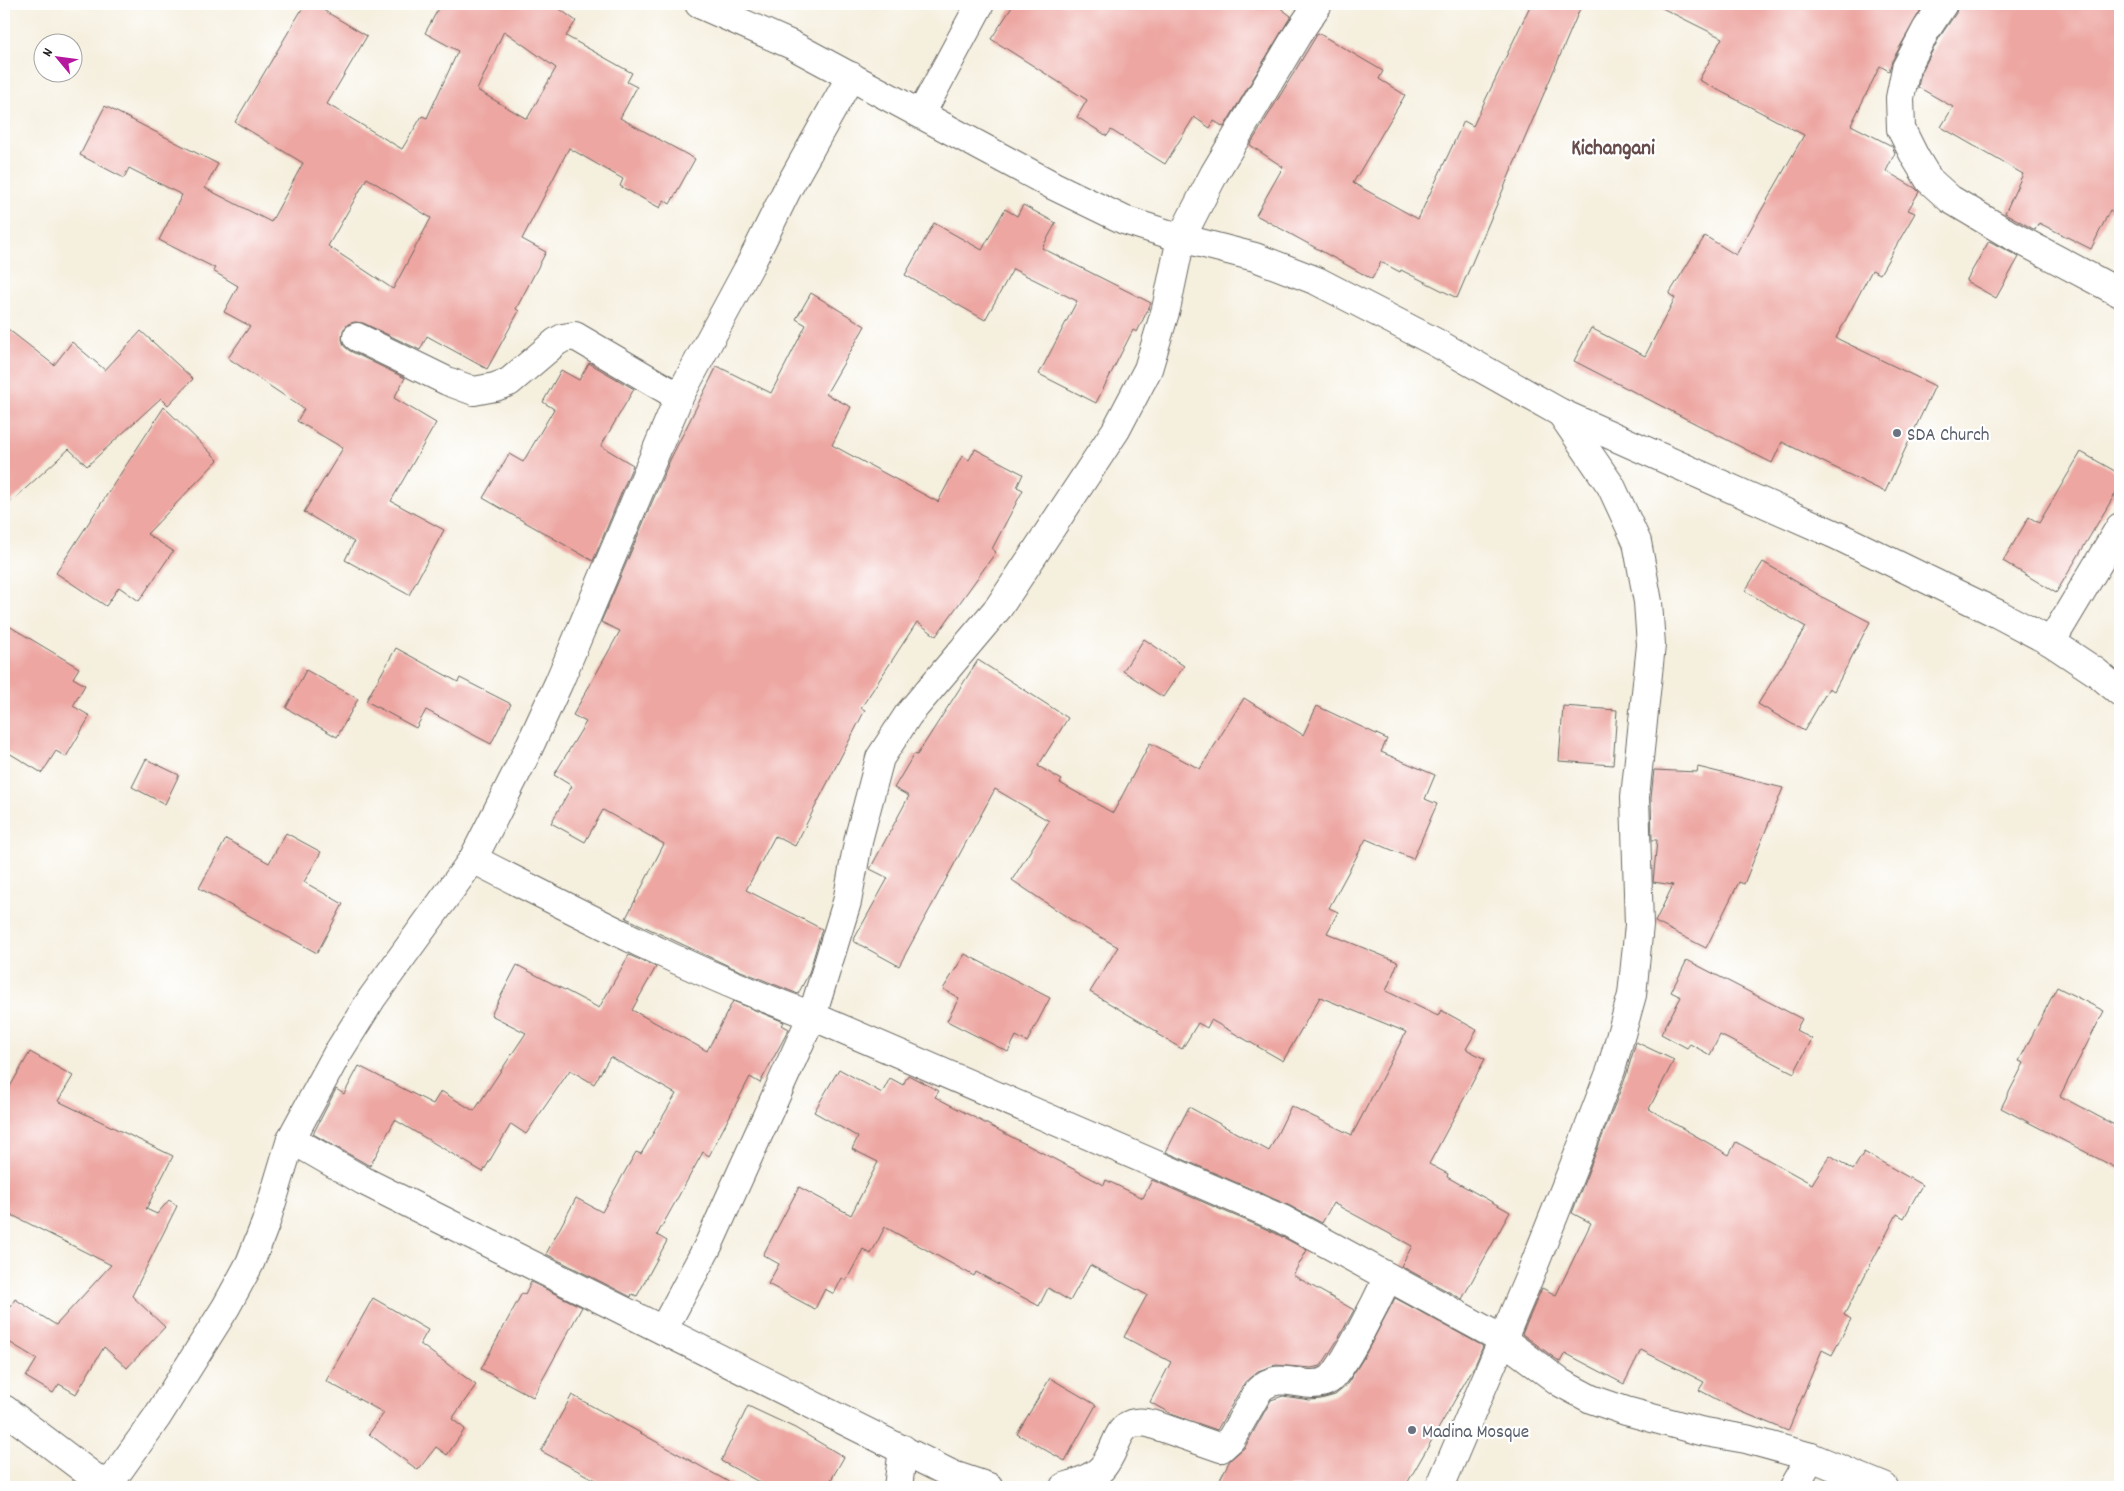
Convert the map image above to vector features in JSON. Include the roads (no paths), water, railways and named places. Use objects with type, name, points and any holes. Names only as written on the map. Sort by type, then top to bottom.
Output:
[{"type":"street","points":[[699,4],[792,45],[1054,186],[1124,220],[1182,238],[1255,257],[1317,281],[1435,342],[1561,413],[1836,535],[2051,642],[2096,672],[2120,692]]},
{"type":"street","points":[[922,114],[980,4]]},
{"type":"street","points":[[663,1330],[708,1246],[812,1016],[847,902],[859,837],[880,758],[908,715],[1000,607],[1116,430],[1148,369],[1166,309],[1182,238],[1214,174],[1297,35],[1318,4]]},
{"type":"street","points":[[1942,4],[1906,68],[1900,98],[1902,129],[1915,157],[1930,180],[1950,199],[2007,233],[2120,294]]},
{"type":"street","points":[[4,1409],[107,1487],[157,1417],[226,1307],[250,1263],[266,1222],[291,1139],[337,1054],[372,998],[474,859],[559,682],[679,397],[786,192],[851,76]]},
{"type":"street","points":[[358,338],[448,381],[474,391],[495,387],[508,382],[556,342],[563,338],[575,336],[679,397]]},
{"type":"street","points":[[1440,1487],[1531,1273],[1611,1070],[1632,995],[1639,925],[1635,797],[1651,645],[1648,602],[1637,542],[1611,486],[1561,413]]},
{"type":"street","points":[[2051,642],[2120,527]]},
{"type":"street","points":[[474,859],[658,951],[757,996],[812,1016],[1282,1219],[1502,1339],[1561,1383],[1591,1399],[1691,1429],[1746,1439],[1810,1456],[1884,1487]]},
{"type":"street","points":[[291,1139],[364,1181],[952,1474],[989,1487]]},
{"type":"street","points":[[1064,1487],[1084,1480],[1101,1469],[1112,1452],[1121,1432],[1129,1424],[1140,1421],[1152,1424],[1221,1448],[1231,1439],[1264,1384],[1280,1379],[1316,1383],[1330,1380],[1336,1374],[1357,1337],[1388,1277]]},
{"type":"street","points":[[898,1487],[903,1449]]},
{"type":"street","points":[[1794,1487],[1810,1456]]},
{"type":"place","name":"SDA Church","points":[[1897,433]]},
{"type":"place","name":"Madina Mosque","points":[[1412,1430]]},
{"type":"district","name":"Kichangani","points":[[1613,147]]}]
